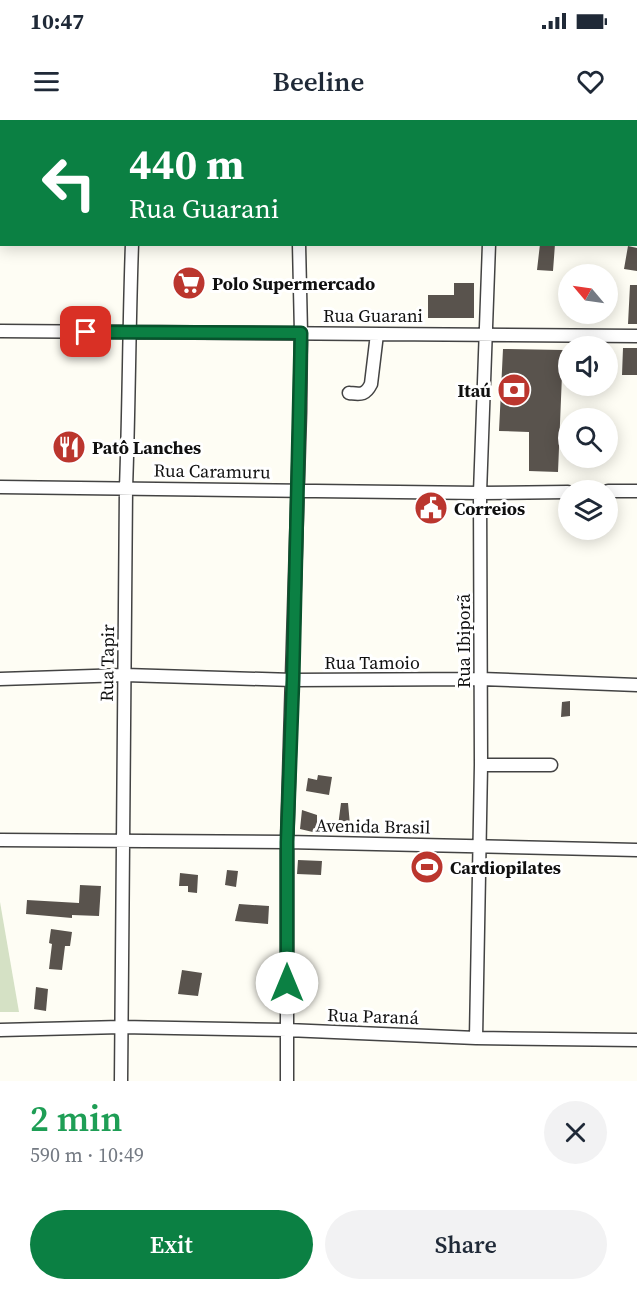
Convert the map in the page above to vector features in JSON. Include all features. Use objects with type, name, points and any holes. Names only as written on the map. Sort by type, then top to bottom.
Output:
[{"type":"street","name":"Rua Tapir","points":[[121,1081],[126,488],[132,246]]},
{"type":"street","points":[[287,1081],[287,842],[298,490],[301,333],[299,246]]},
{"type":"street","name":"Rua Ibiporã","points":[[476,1038],[481,765],[480,493],[489,246]]},
{"type":"street","name":"Rua Guarani","points":[[0,331],[637,336]]},
{"type":"street","points":[[349,393],[362,394],[368,391],[371,384],[377,334]]},
{"type":"street","name":"Rua Caramuru","points":[[0,487],[558,492]]},
{"type":"street","points":[[618,491],[637,491]]},
{"type":"street","name":"Rua Tamoio","points":[[0,679],[125,675],[293,680],[481,679],[637,685]]},
{"type":"street","points":[[481,765],[551,765]]},
{"type":"street","name":"Avenida Brasil","points":[[0,840],[287,842],[637,849]]},
{"type":"street","name":"Rua Paraná","points":[[0,1030],[121,1027],[287,1030],[476,1038],[637,1040]]},
{"type":"green space","points":[[0,902],[19,1012],[0,1012]]},
{"type":"building","points":[[540,246],[555,246],[553,271],[537,270]]},
{"type":"building","points":[[628,246],[637,248],[637,271],[624,269]]},
{"type":"building","points":[[454,283],[474,283],[474,318],[428,318],[428,295],[454,295]]},
{"type":"building","points":[[630,285],[637,285],[637,324],[628,324]]},
{"type":"building","points":[[623,348],[637,348],[637,375],[622,375]]},
{"type":"building","points":[[503,349],[558,350],[558,396],[561,396],[561,408],[558,408],[558,472],[529,471],[529,432],[499,431]]},
{"type":"building","points":[[570,701],[570,716],[561,717],[562,702]]},
{"type":"building","points":[[318,775],[332,777],[329,795],[306,791],[308,778],[317,780]]},
{"type":"building","points":[[341,803],[348,803],[350,825],[338,826]]},
{"type":"building","points":[[302,810],[317,815],[317,833],[300,829]]},
{"type":"building","points":[[298,860],[322,861],[321,875],[297,874]]},
{"type":"building","points":[[227,870],[238,871],[236,887],[225,885]]},
{"type":"building","points":[[180,873],[198,875],[197,893],[188,892],[188,886],[179,886]]},
{"type":"building","points":[[80,885],[101,886],[99,916],[72,915],[72,918],[26,914],[27,900],[79,903]]},
{"type":"building","points":[[239,904],[269,906],[268,924],[235,921]]},
{"type":"building","points":[[51,929],[72,932],[70,946],[65,946],[62,970],[49,969]]},
{"type":"building","points":[[182,970],[202,973],[198,996],[178,994]]},
{"type":"building","points":[[36,987],[48,989],[46,1011],[34,1009]]},
{"type":"place","name":"Polo Supermercado","points":[[189,283]]},
{"type":"place","name":"Itaú","points":[[514,390]]},
{"type":"place","name":"Patô Lanches","points":[[69,447]]},
{"type":"place","name":"Correios","points":[[431,508]]},
{"type":"place","name":"Cardiopilates","points":[[427,867]]},
{"type":"route","points":[[86,332],[301,333],[287,842],[287,983]]}]
